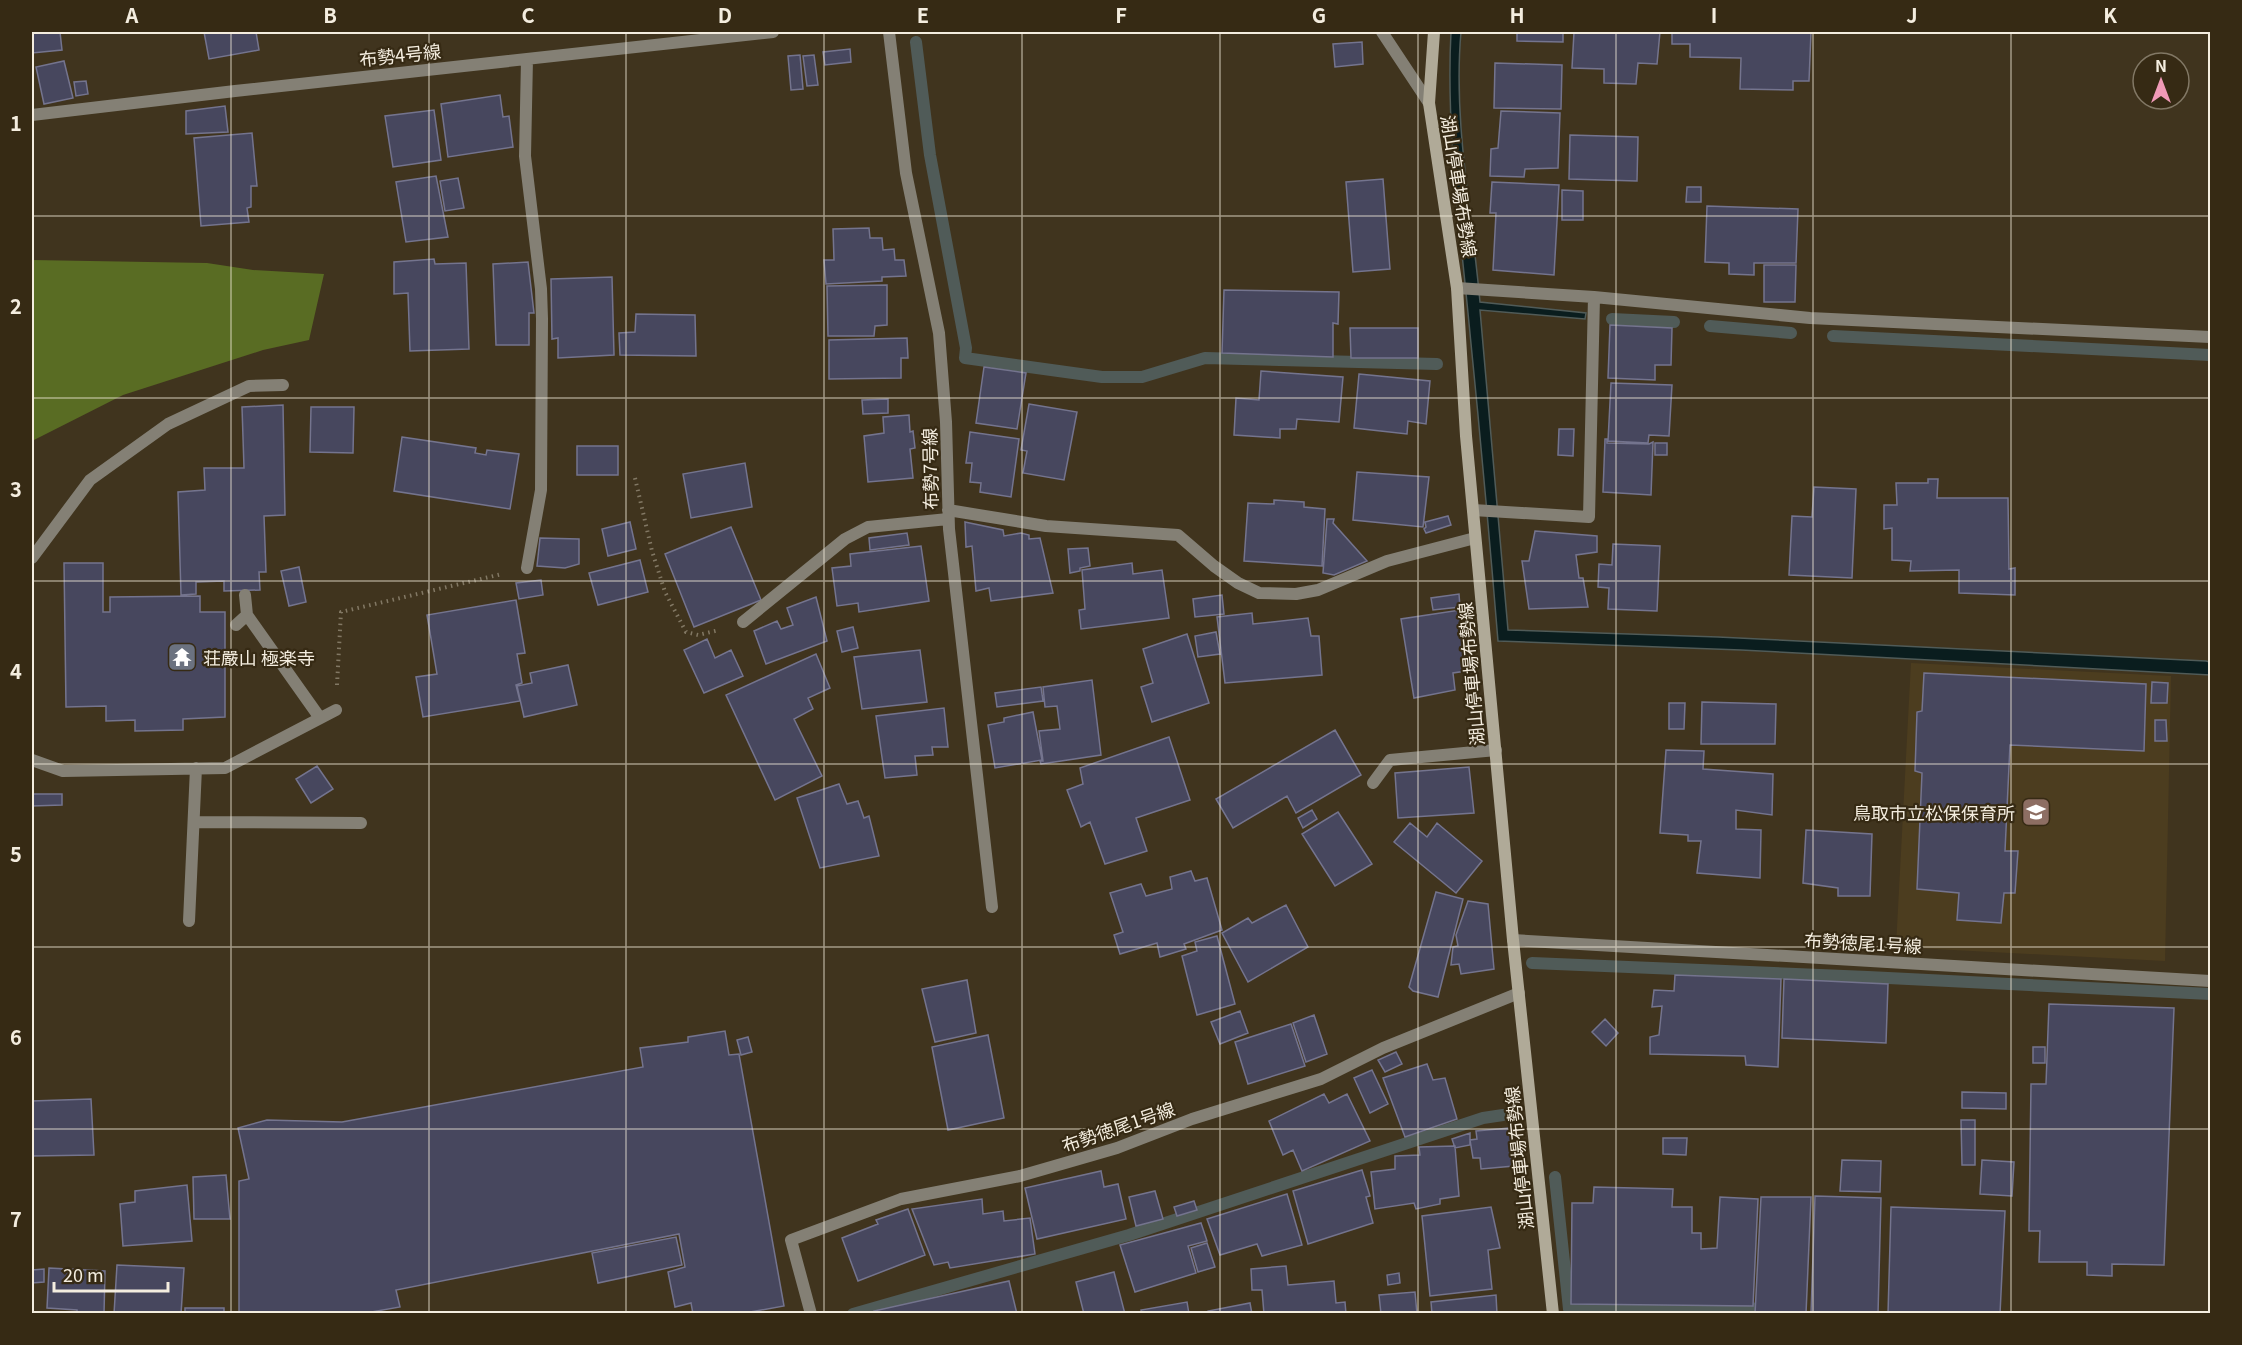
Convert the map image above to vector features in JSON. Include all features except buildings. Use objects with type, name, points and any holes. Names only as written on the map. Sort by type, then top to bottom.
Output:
[{"type":"main road","name":"湖山停車場布勢線","points":[[1434,32],[1429,103],[1457,288],[1466,436],[1513,940],[1553,1314]]},
{"type":"street","name":"布勢4号線","points":[[32,115],[772,32]]},
{"type":"street","name":"布勢7号線","points":[[889,32],[906,173],[939,333],[946,422],[948,514],[992,907]]},
{"type":"street","points":[[1382,32],[1429,103]]},
{"type":"street","points":[[527,59],[525,156],[542,319],[541,490],[527,568]]},
{"type":"street","points":[[1457,288],[1594,297],[1810,318],[2211,337]]},
{"type":"street","points":[[1473,510],[1588,517],[1594,297]]},
{"type":"street","points":[[32,558],[90,480],[168,424],[249,386],[283,385]]},
{"type":"street","points":[[743,622],[845,539],[868,527],[948,514],[1046,526],[1178,535],[1222,572],[1259,593],[1296,594],[1318,590],[1387,561],[1476,537]]},
{"type":"street","points":[[245,595],[247,615],[320,718]]},
{"type":"street","points":[[236,625],[247,615]]},
{"type":"street","points":[[32,760],[63,771],[225,768],[336,710]]},
{"type":"street","points":[[1373,783],[1390,760],[1496,750]]},
{"type":"street","points":[[189,921],[196,768]]},
{"type":"street","points":[[195,822],[361,824]]},
{"type":"street","name":"布勢徳尾1号線","points":[[1513,940],[2211,981]]},
{"type":"street","name":"布勢徳尾1号線","points":[[811,1314],[791,1240],[902,1199],[1020,1176],[1117,1148],[1192,1119],[1321,1079],[1383,1048],[1519,993]]},
{"type":"path","points":[[635,478],[664,592],[686,632],[698,635],[743,622]]},
{"type":"path","points":[[336,710],[341,612],[527,568]]},
{"type":"shaded area","points":[[1451,32],[1461,32],[1459,99],[1461,133],[1480,302],[1586,313],[1585,319],[1480,310],[1508,630],[1718,637],[2206,661],[2210,662],[2210,675],[1741,650],[1498,641],[1454,173],[1450,102]]},
{"type":"shaded area","name":"鳥取市立松保保育所","points":[[1911,663],[2171,676],[2165,961],[1896,947]]},
{"type":"green space","points":[[32,260],[207,263],[253,270],[324,274],[309,340],[263,350],[123,395],[32,441]]},
{"type":"waterway","points":[[916,42],[930,155],[966,348],[965,358],[1102,377],[1142,377],[1205,358],[1437,364]]},
{"type":"waterway","points":[[1612,319],[1674,322]]},
{"type":"waterway","points":[[1710,326],[1791,333]]},
{"type":"waterway","points":[[1833,336],[2210,355]]},
{"type":"waterway","points":[[1532,963],[2210,994]]},
{"type":"waterway","points":[[853,1314],[1129,1235],[1483,1118],[1503,1115]]},
{"type":"waterway","points":[[1555,1177],[1569,1309],[1752,1308]]},
{"type":"place","name":"荘嚴山 極楽寺","points":[[182,657]]},
{"type":"place","name":"鳥取市立松保保育所","points":[[2036,812]]}]
